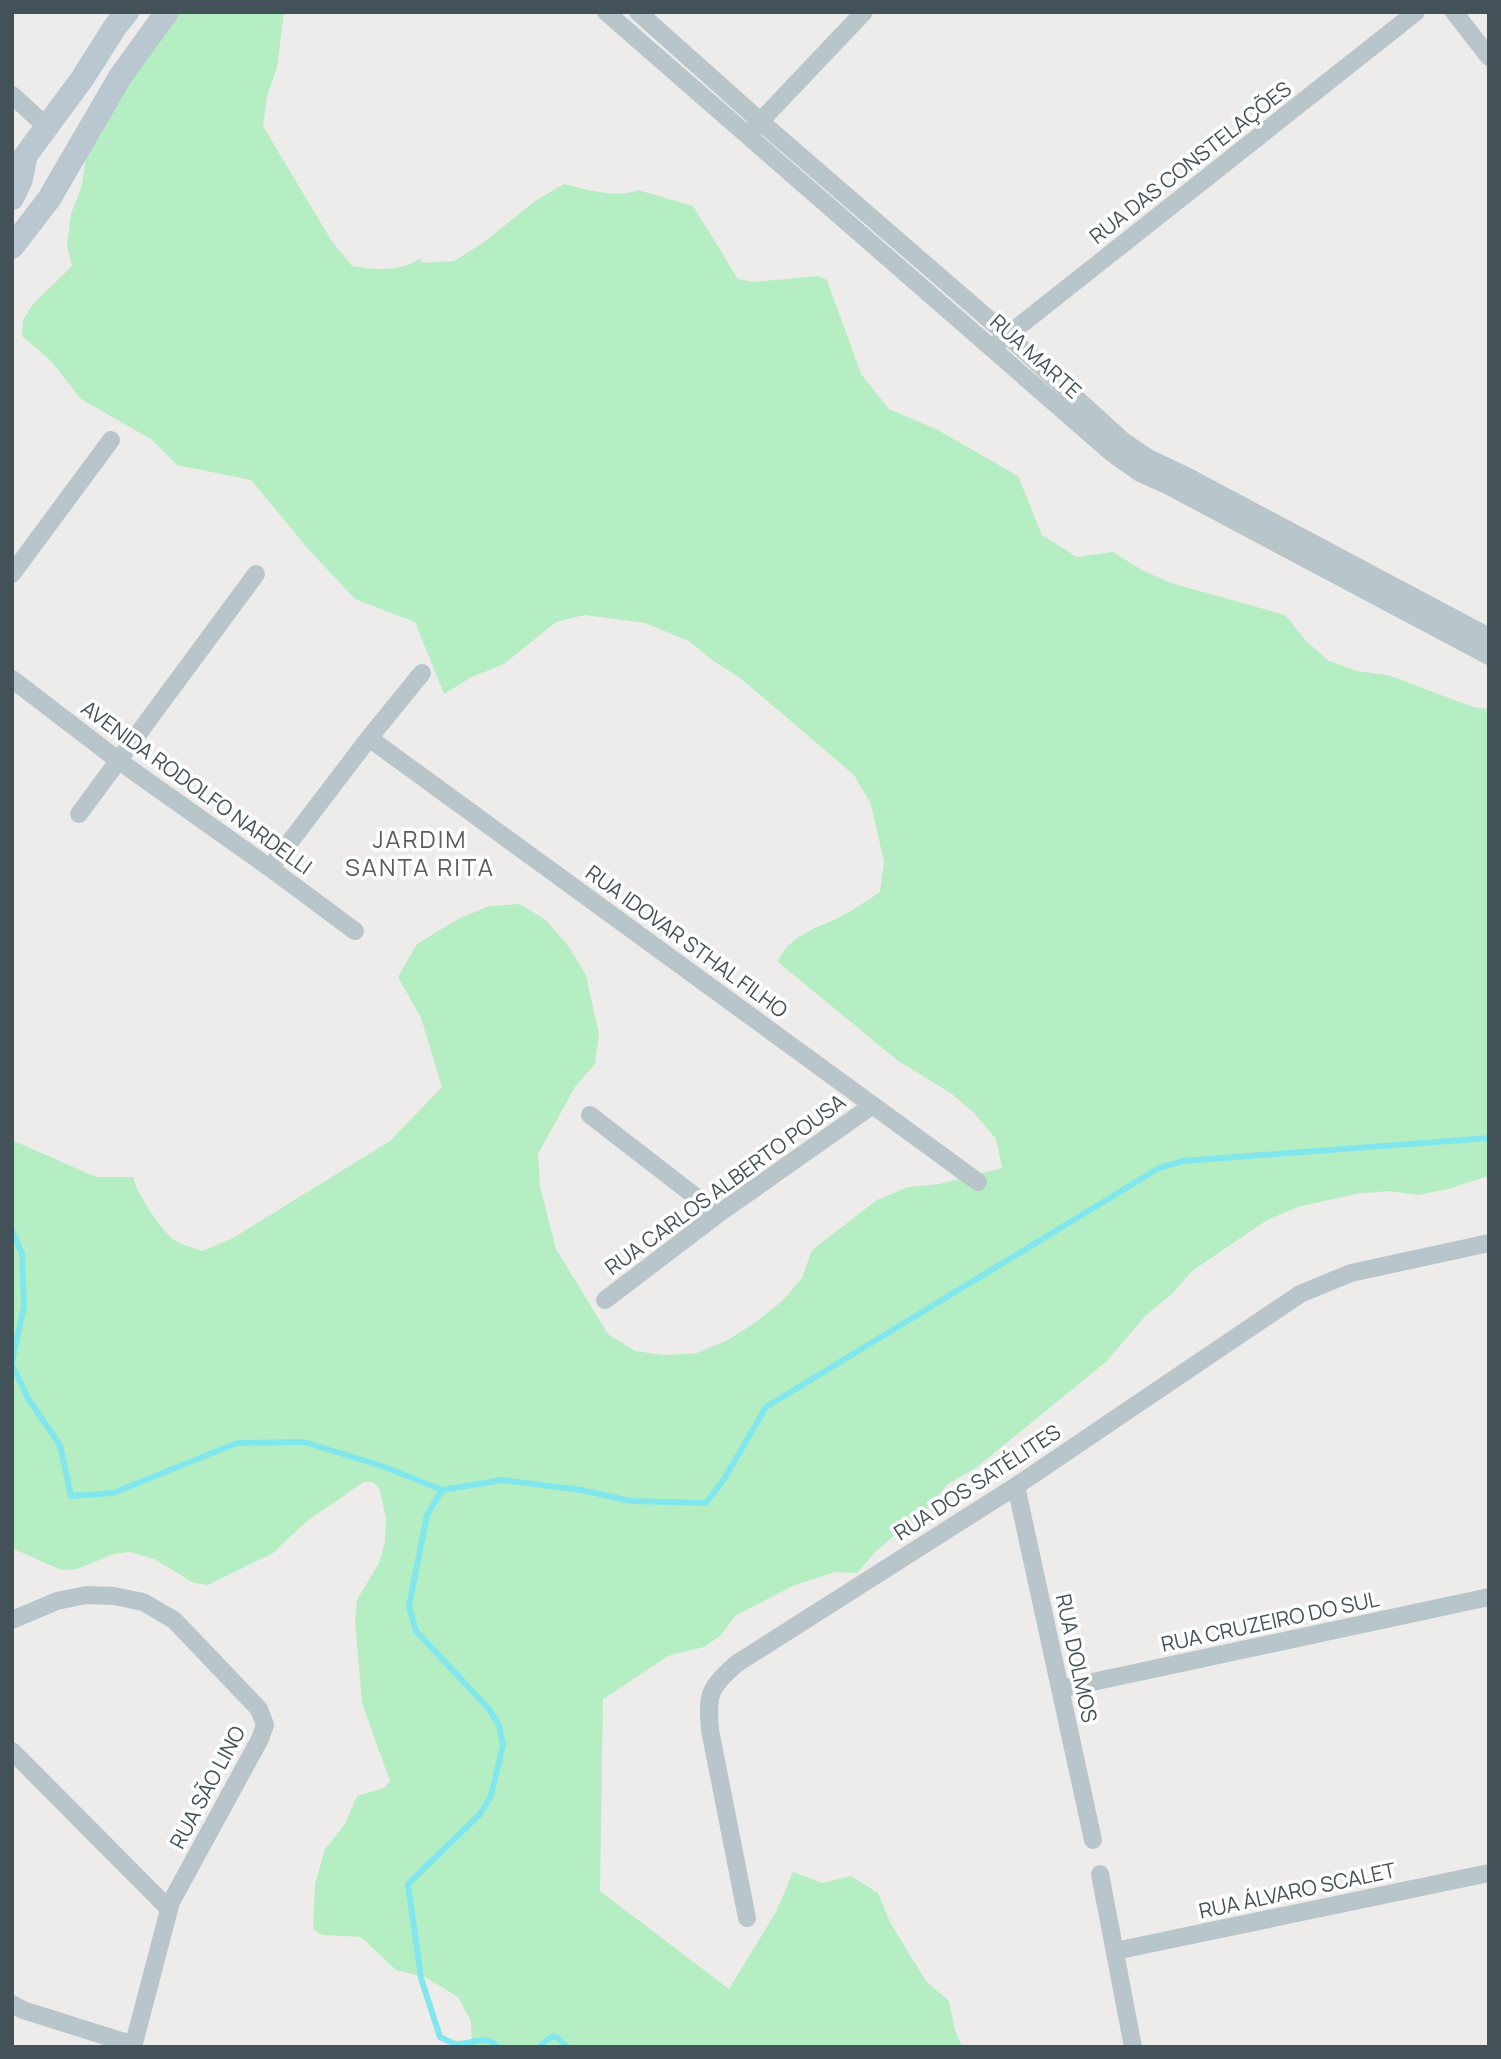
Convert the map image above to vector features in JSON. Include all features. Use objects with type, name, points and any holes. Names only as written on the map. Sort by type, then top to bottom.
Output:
[{"type":"main road","points":[[12,198],[21,179],[19,166],[127,12]]},
{"type":"main road","points":[[12,247],[49,199],[120,77],[167,12]]},
{"type":"main road","points":[[47,127],[57,132],[64,146],[50,174],[47,186],[49,199]]},
{"type":"street","name":"RUA MARTE","points":[[606,12],[1094,439],[1140,473],[1489,656]]},
{"type":"street","name":"RUA MARTE","points":[[638,12],[1123,440],[1148,458],[1489,637]]},
{"type":"street","points":[[747,136],[864,12]]},
{"type":"street","name":"RUA DAS CONSTELAÇÕES","points":[[992,347],[1416,12]]},
{"type":"street","points":[[1454,12],[1489,57]]},
{"type":"street","points":[[12,94],[47,127]]},
{"type":"street","points":[[12,574],[111,440]]},
{"type":"street","points":[[79,814],[256,573]]},
{"type":"street","points":[[270,868],[422,673]]},
{"type":"street","name":"AVENIDA RODOLFO NARDELLI","points":[[12,679],[119,761],[355,931]]},
{"type":"street","name":"RUA IDOVAR STHAL FILHO","points":[[369,738],[978,1182]]},
{"type":"street","name":"RUA CARLOS ALBERTO POUSA","points":[[605,1300],[718,1214],[873,1105]]},
{"type":"street","points":[[590,1115],[718,1214]]},
{"type":"street","name":"RUA DOS SATÉLITES","points":[[747,1918],[710,1730],[708,1703],[716,1683],[736,1664],[1016,1486],[1300,1294],[1351,1273],[1489,1243]]},
{"type":"street","name":"RUA DOLMOS","points":[[1016,1486],[1093,1840]]},
{"type":"street","name":"RUA SÃO LINO","points":[[12,1620],[57,1601],[86,1595],[114,1596],[143,1602],[174,1619],[259,1709],[265,1725],[260,1739],[171,1902],[134,2046]]},
{"type":"street","name":"RUA CRUZEIRO DO SUL","points":[[1060,1689],[1489,1597]]},
{"type":"street","points":[[12,1751],[169,1909]]},
{"type":"street","name":"RUA ÁLVARO SCALET","points":[[1115,1951],[1489,1873]]},
{"type":"street","points":[[1100,1874],[1133,2047]]},
{"type":"street","points":[[12,2004],[134,2046]]},
{"type":"green space","points":[[156,12],[284,12],[277,68],[267,96],[263,126],[331,240],[352,266],[387,269],[420,259],[423,263],[454,261],[483,243],[535,201],[564,184],[620,194],[638,190],[693,206],[738,279],[754,282],[818,276],[827,280],[861,374],[889,409],[938,430],[1018,476],[1042,535],[1077,557],[1113,552],[1140,569],[1171,583],[1285,615],[1306,641],[1329,661],[1357,671],[1388,675],[1473,707],[1489,709],[1489,1176],[1418,1195],[1388,1191],[1356,1194],[1298,1207],[1267,1220],[1192,1271],[1172,1294],[1146,1315],[1107,1361],[977,1467],[948,1484],[929,1507],[877,1550],[857,1573],[835,1572],[795,1585],[736,1615],[720,1636],[704,1647],[670,1655],[603,1699],[600,1891],[729,1989],[776,1912],[793,1872],[822,1883],[851,1876],[878,1893],[891,1924],[926,1981],[949,2001],[955,2030],[962,2047],[472,2047],[471,2021],[458,1997],[425,1977],[396,1970],[361,1937],[322,1935],[313,1929],[315,1884],[325,1849],[345,1824],[357,1796],[384,1788],[390,1781],[362,1703],[355,1621],[357,1600],[379,1563],[385,1542],[386,1517],[379,1488],[373,1482],[364,1482],[307,1521],[273,1553],[208,1585],[194,1583],[154,1559],[130,1552],[114,1554],[77,1569],[61,1570],[12,1548],[12,1140],[96,1177],[133,1177],[157,1222],[182,1244],[202,1251],[233,1238],[390,1141],[442,1087],[421,1018],[398,977],[417,944],[458,919],[489,906],[520,904],[547,921],[569,947],[586,975],[599,1034],[595,1064],[575,1087],[538,1154],[540,1186],[556,1249],[608,1334],[635,1351],[665,1355],[697,1353],[728,1340],[782,1301],[802,1278],[812,1250],[877,1200],[908,1187],[939,1184],[1002,1168],[996,1139],[974,1113],[952,1094],[897,1060],[778,962],[782,953],[795,940],[880,892],[884,862],[871,804],[854,775],[739,677],[689,641],[645,623],[585,615],[556,622],[504,664],[472,677],[444,694],[415,622],[355,599],[309,550],[251,480],[177,465],[152,440],[81,399],[51,361],[22,336],[23,320],[33,304],[72,266],[67,244],[71,214],[82,185],[86,155]]},
{"type":"waterway","points":[[12,1365],[29,1400],[60,1445],[71,1496],[113,1493],[237,1443],[304,1442],[385,1467],[442,1490],[502,1480],[581,1490],[631,1501],[706,1503],[724,1479],[766,1407],[1159,1168],[1183,1161],[1489,1138]]},
{"type":"waterway","points":[[12,1230],[22,1254],[24,1306],[12,1362]]},
{"type":"waterway","points":[[442,1490],[427,1515],[409,1606],[416,1631],[488,1708],[499,1725],[503,1745],[491,1796],[480,1814],[408,1884],[421,1978],[440,2037],[457,2044],[484,2040],[498,2047]]},
{"type":"waterway","points":[[539,2047],[552,2036],[567,2047]]},
{"type":"district","name":"JARDIM SANTA RITA","points":[[420,852]]}]
